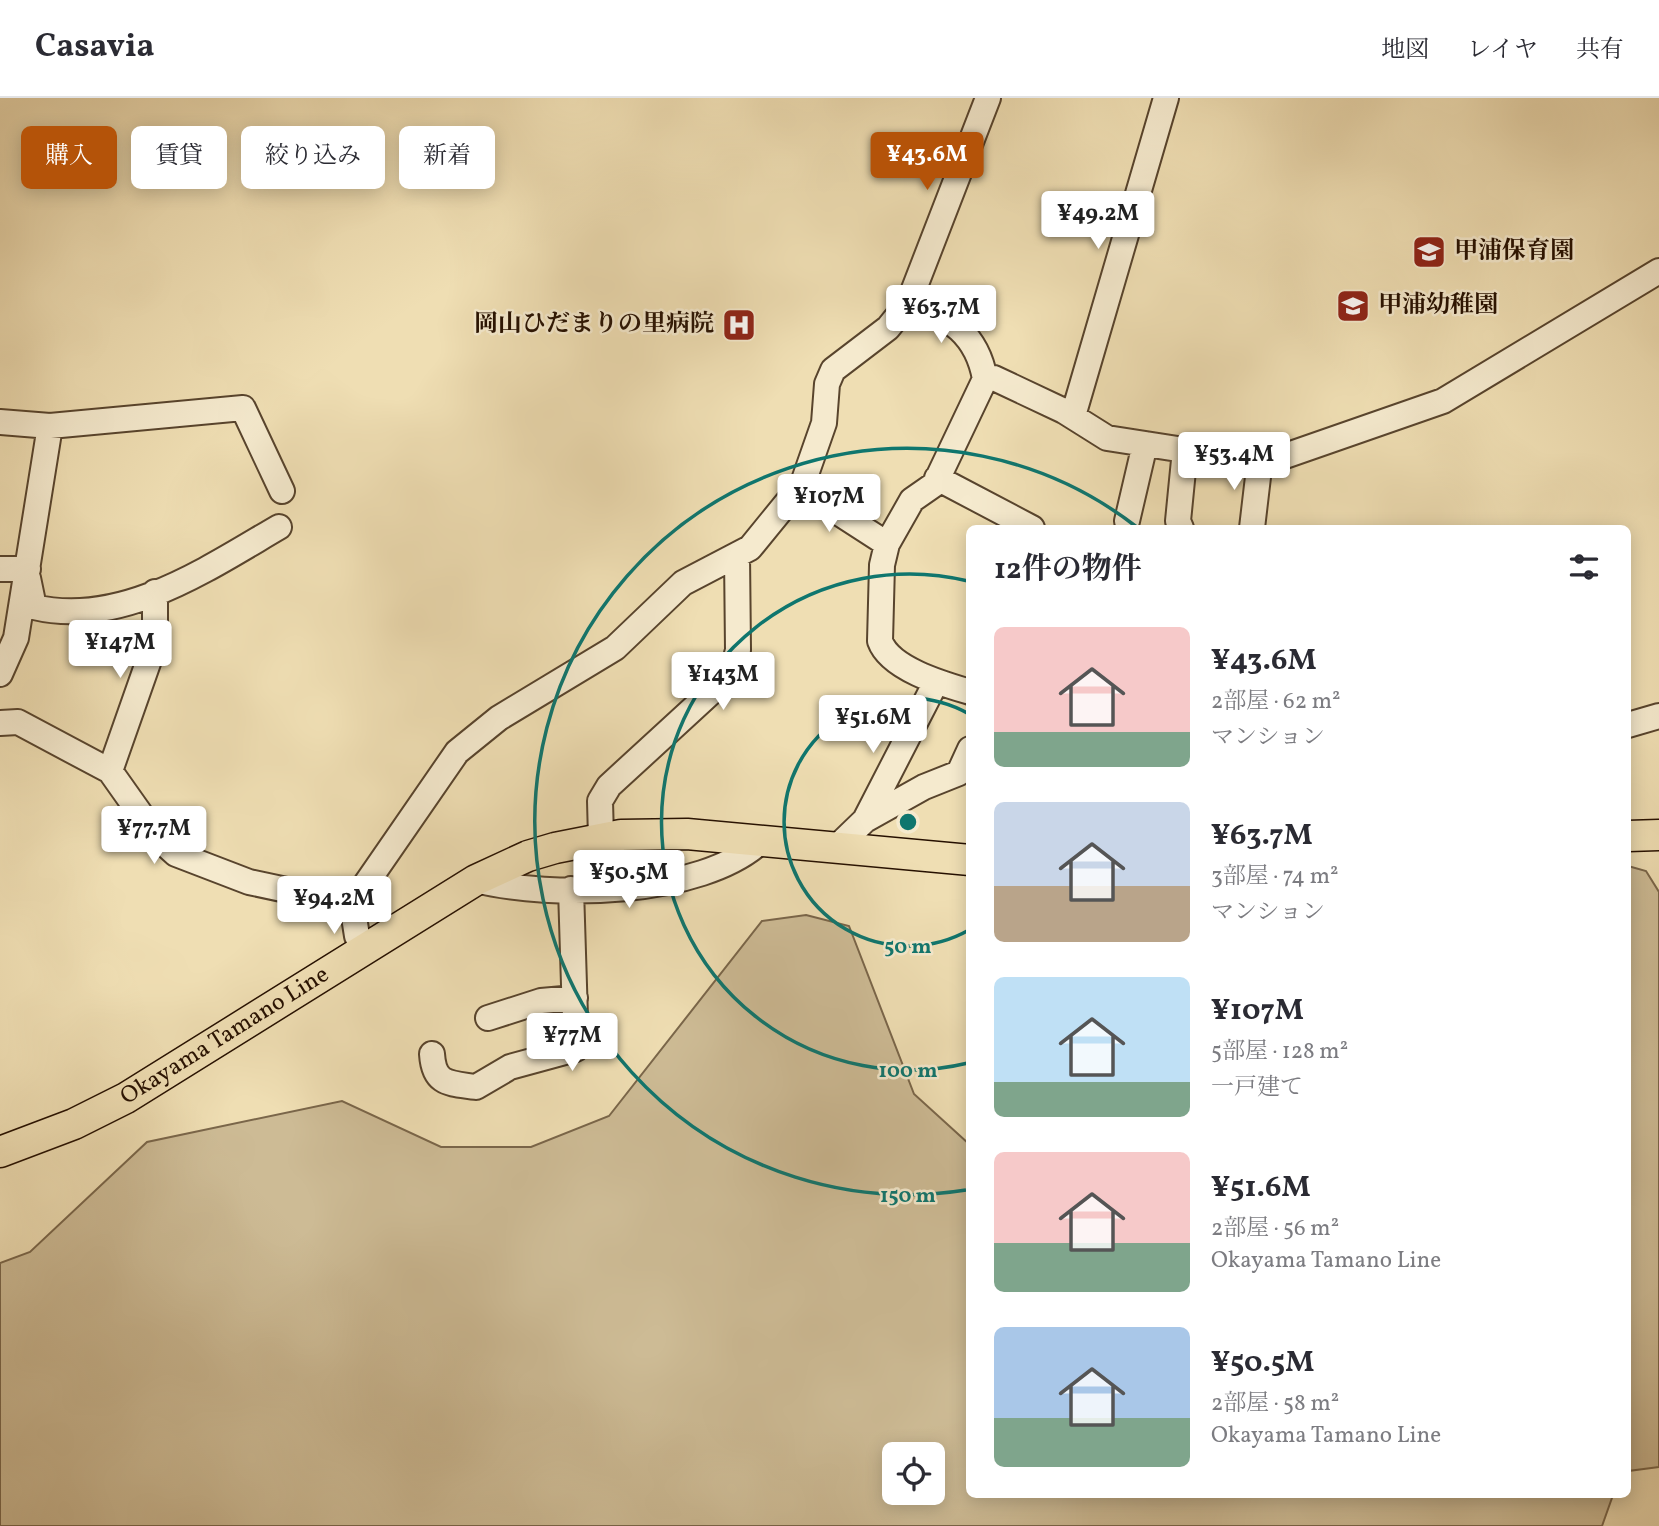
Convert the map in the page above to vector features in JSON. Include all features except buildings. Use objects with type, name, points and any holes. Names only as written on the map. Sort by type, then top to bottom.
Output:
[{"type":"main road","name":"Okayama Tamano Line","points":[[0,1152],[74,1124],[126,1098],[477,880],[528,856],[621,835],[687,834],[966,860]]},
{"type":"main road","points":[[1631,836],[1659,835]]},
{"type":"street","points":[[365,950],[357,936],[352,904],[457,752],[499,718],[615,648],[683,583],[750,548],[796,497],[824,423],[830,377],[839,364],[888,328],[909,302],[988,98]]},
{"type":"street","points":[[1073,416],[1166,98]]},
{"type":"street","points":[[985,379],[994,378],[1073,416],[1099,435],[1260,460],[1285,456],[1443,401],[1659,271]]},
{"type":"street","points":[[909,302],[942,317],[971,340],[978,349],[985,379],[931,489],[912,500],[887,544],[882,565],[880,641],[882,649],[889,657],[936,682],[966,691]]},
{"type":"street","points":[[0,422],[50,426],[243,408],[282,491]]},
{"type":"street","points":[[0,674],[16,638],[50,426]]},
{"type":"street","points":[[1127,521],[1145,444]]},
{"type":"street","points":[[1180,525],[1185,450]]},
{"type":"street","points":[[1252,525],[1260,460]]},
{"type":"street","points":[[937,478],[1026,525]]},
{"type":"street","points":[[803,483],[822,502],[887,544]]},
{"type":"street","points":[[28,573],[34,607],[62,614],[97,611],[155,593],[202,572],[279,527]]},
{"type":"street","points":[[601,838],[600,801],[609,786],[719,685],[734,665],[738,650],[737,555]]},
{"type":"street","points":[[0,569],[28,573]]},
{"type":"street","points":[[110,771],[149,660],[155,634],[155,593]]},
{"type":"street","points":[[865,820],[936,682]]},
{"type":"street","points":[[1631,723],[1659,716]]},
{"type":"street","points":[[0,723],[18,722],[110,771],[156,836],[176,854],[249,882],[352,904]]},
{"type":"street","points":[[836,848],[865,820],[924,787],[959,773],[966,760]]},
{"type":"street","points":[[477,880],[509,889],[650,887],[700,875],[735,862],[761,841]]},
{"type":"street","points":[[432,1054],[433,1072],[438,1078],[476,1087],[510,1067],[576,1049],[571,889]]},
{"type":"street","points":[[488,1018],[541,1001],[575,998]]},
{"type":"shaded area","points":[[1631,867],[1646,871],[1659,892],[1659,1467],[1631,1471]]},
{"type":"shaded area","points":[[806,915],[849,926],[914,1094],[966,1141],[966,1498],[1612,1498],[1602,1526],[0,1526],[0,1263],[30,1252],[147,1142],[342,1101],[441,1147],[531,1147],[609,1116],[762,921]]},
{"type":"place","name":"甲浦保育園","points":[[1429,252]]},
{"type":"place","name":"甲浦幼稚園","points":[[1353,306]]},
{"type":"place","name":"岡山ひだまりの里病院","points":[[739,325]]}]
